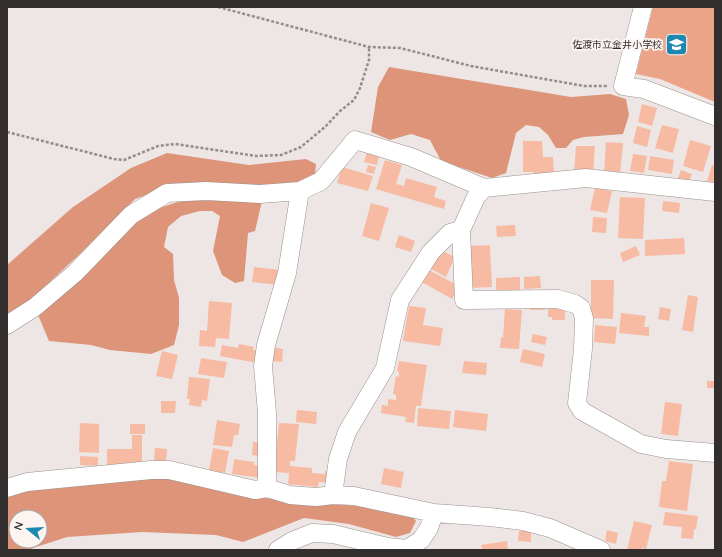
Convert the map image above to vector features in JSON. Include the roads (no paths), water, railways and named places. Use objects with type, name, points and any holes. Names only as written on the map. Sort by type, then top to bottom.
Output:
[{"type":"street","points":[[643,7],[623,86],[644,90],[715,116]]},
{"type":"street","points":[[7,325],[35,307],[75,273],[131,214],[167,194],[206,191],[260,194],[300,191],[321,181],[355,140],[410,157],[484,188],[586,178],[715,192]]},
{"type":"street","points":[[484,188],[476,197],[461,230],[464,300],[558,299],[575,304],[581,308],[584,318],[583,349],[577,403],[582,411],[642,444],[715,453]]},
{"type":"street","points":[[267,488],[267,413],[263,366],[266,345],[287,273],[300,191]]},
{"type":"street","points":[[333,495],[338,459],[347,432],[385,368],[400,300],[431,252],[450,234],[461,230]]},
{"type":"street","points":[[7,488],[27,482],[151,470],[169,470],[255,490],[267,488],[290,495],[316,497],[333,495],[354,496],[434,513],[523,521],[550,528],[601,550]]},
{"type":"street","points":[[278,550],[292,541],[312,534],[334,534],[388,547],[407,549],[421,540],[429,528],[434,513]]},
{"type":"place","name":"佐渡市立金井小学校","points":[[677,44]]}]
